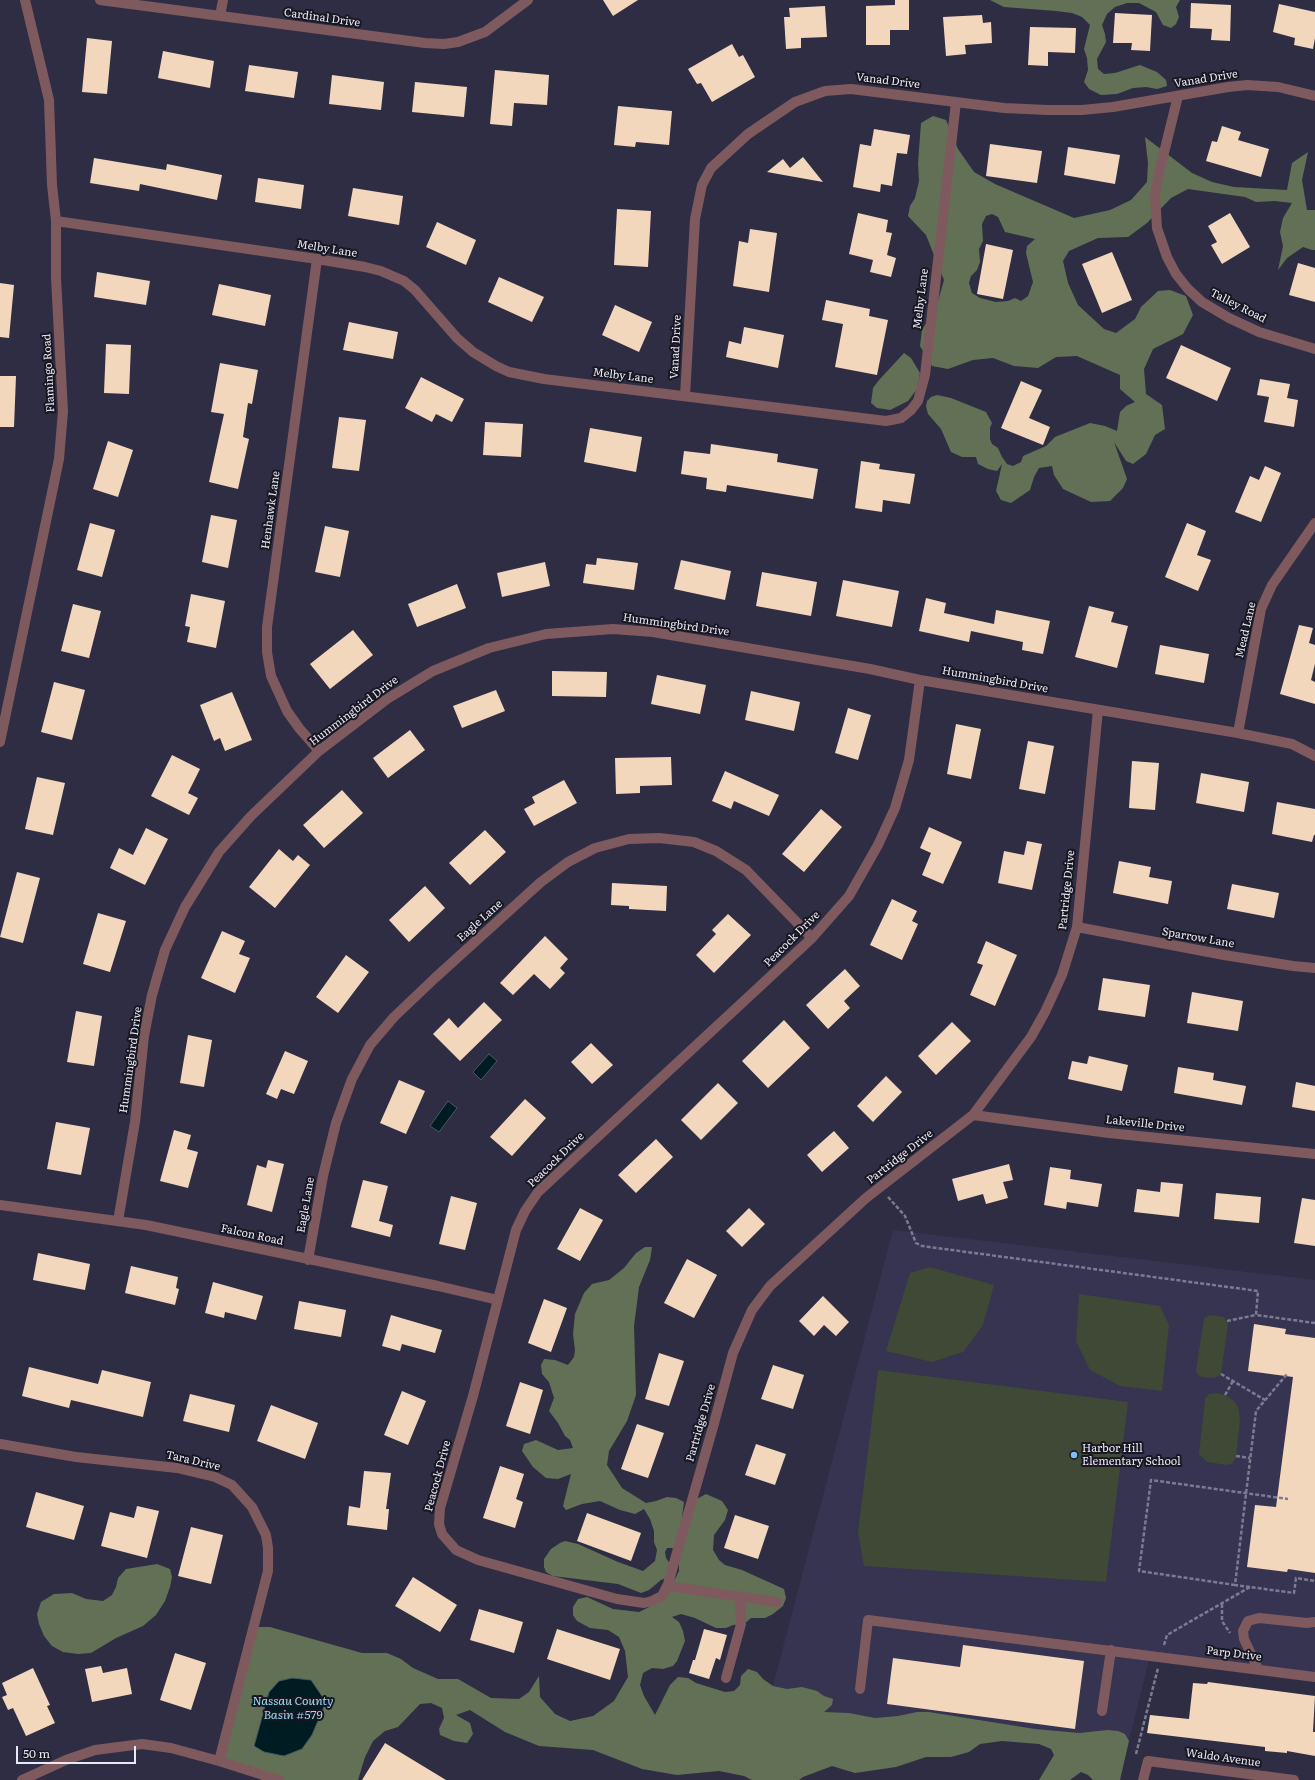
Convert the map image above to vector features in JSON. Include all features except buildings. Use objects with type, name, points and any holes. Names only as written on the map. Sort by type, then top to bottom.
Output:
[{"type":"street","name":"Flamingo Road","points":[[0,742],[60,459],[63,411],[56,278],[56,221],[52,185],[49,100],[25,0]]},
{"type":"street","name":"Cardinal Drive","points":[[100,0],[425,44],[458,42],[485,32],[528,0]]},
{"type":"street","points":[[220,16],[223,0]]},
{"type":"street","name":"Vanad Drive","points":[[685,396],[696,207],[702,185],[706,175],[717,161],[748,134],[772,116],[795,102],[826,91],[851,89],[1004,108],[1082,110],[1114,107],[1228,86],[1246,85],[1278,87],[1315,96]]},
{"type":"street","name":"Talley Road","points":[[1178,96],[1159,170],[1155,195],[1157,228],[1161,243],[1170,263],[1188,290],[1202,302],[1229,318],[1259,332],[1315,349]]},
{"type":"street","name":"Melby Lane","points":[[56,221],[317,259],[365,267],[393,275],[404,281],[415,290],[457,338],[473,352],[509,372],[544,379],[886,420],[901,418],[911,410],[918,401],[925,375],[956,102]]},
{"type":"street","name":"Henhawk Lane","points":[[317,259],[267,628],[267,652],[270,676],[287,711],[299,728],[319,751]]},
{"type":"street","name":"Mead Lane","points":[[1238,733],[1261,609],[1272,585],[1315,523]]},
{"type":"street","name":"Hummingbird Drive","points":[[118,1221],[134,1122],[144,1036],[152,995],[166,950],[185,908],[219,852],[251,816],[319,751],[387,699],[433,671],[489,648],[546,634],[613,629],[653,632],[870,669],[920,680],[1238,733],[1292,744],[1315,756]]},
{"type":"street","name":"Peacock Drive","points":[[658,1599],[644,1603],[623,1600],[478,1560],[456,1550],[442,1534],[439,1524],[440,1508],[473,1396],[516,1230],[525,1211],[538,1192],[812,938],[849,896],[878,845],[895,808],[909,760],[920,680]]},
{"type":"street","name":"Partridge Drive","points":[[658,1599],[664,1593],[667,1586],[713,1427],[732,1352],[752,1310],[770,1286],[866,1198],[972,1115],[1031,1037],[1045,1012],[1062,974],[1077,927],[1098,710]]},
{"type":"street","name":"Eagle Lane","points":[[308,1260],[323,1176],[336,1123],[352,1079],[370,1045],[394,1017],[434,978],[541,882],[568,862],[596,848],[629,839],[659,838],[694,842],[716,851],[746,870],[812,938]]},
{"type":"street","name":"Sparrow Lane","points":[[1077,927],[1240,958],[1315,968]]},
{"type":"street","name":"Lakeville Drive","points":[[972,1115],[1109,1133],[1315,1154]]},
{"type":"street","name":"Falcon Road","points":[[0,1205],[146,1225],[498,1300]]},
{"type":"street","name":"Tara Drive","points":[[0,1444],[76,1457],[177,1468],[215,1476],[232,1485],[252,1507],[266,1535],[268,1548],[268,1571],[219,1761]]},
{"type":"street","points":[[667,1586],[777,1602]]},
{"type":"street","points":[[726,1678],[741,1624],[740,1597]]},
{"type":"street","points":[[1258,1669],[1244,1639],[1243,1632],[1248,1622],[1259,1618],[1307,1623],[1315,1622]]},
{"type":"street","name":"Parp Drive","points":[[860,1689],[868,1620],[1315,1677]]},
{"type":"street","points":[[1102,1711],[1111,1650]]},
{"type":"street","points":[[22,1780],[66,1760],[95,1750],[115,1746],[142,1744],[171,1748],[279,1780]]},
{"type":"street","name":"Waldo Avenue","points":[[1143,1780],[1148,1761],[1294,1780]]},
{"type":"path","points":[[888,1197],[905,1216],[916,1243],[922,1246],[1258,1291],[1256,1315]]},
{"type":"path","points":[[1227,1321],[1256,1315],[1315,1323]]},
{"type":"path","points":[[1221,1374],[1265,1400]]},
{"type":"path","points":[[1234,1585],[1256,1411],[1287,1374]]},
{"type":"path","points":[[1226,1395],[1233,1381]]},
{"type":"path","points":[[1236,1456],[1250,1458]]},
{"type":"path","points":[[1288,1499],[1151,1480],[1139,1571],[1294,1593],[1296,1578],[1315,1581]]},
{"type":"path","points":[[1164,1646],[1167,1635],[1250,1587]]},
{"type":"path","points":[[1222,1604],[1222,1621],[1227,1630],[1234,1636]]},
{"type":"path","points":[[1135,1758],[1160,1662]]},
{"type":"shaded area","name":"Harbor Hill Elementary School","points":[[893,1230],[1315,1280],[1315,1677],[1150,1656],[1127,1748],[942,1723],[760,1735]]},
{"type":"green space","points":[[990,0],[1180,0],[1176,7],[1179,17],[1176,24],[1171,28],[1163,25],[1156,12],[1139,3],[1127,3],[1115,7],[1107,14],[1102,25],[1106,42],[1097,59],[1098,69],[1104,74],[1115,73],[1140,65],[1157,72],[1166,80],[1167,86],[1157,89],[1146,87],[1133,88],[1117,94],[1101,95],[1089,89],[1084,82],[1088,70],[1087,58],[1084,49],[1090,25],[1082,17],[1072,13],[1004,7]]},
{"type":"green space","points":[[933,116],[946,120],[958,149],[974,172],[995,184],[1074,218],[1110,210],[1131,200],[1147,182],[1148,163],[1145,137],[1192,173],[1212,182],[1234,187],[1287,190],[1292,163],[1308,152],[1302,180],[1307,210],[1315,210],[1315,250],[1303,247],[1287,258],[1278,270],[1283,246],[1280,232],[1283,218],[1292,203],[1275,201],[1256,202],[1245,197],[1188,189],[1171,198],[1147,223],[1128,237],[1098,238],[1069,251],[1063,261],[1068,283],[1078,305],[1104,329],[1116,333],[1135,319],[1141,307],[1158,291],[1170,290],[1186,296],[1193,315],[1183,334],[1153,349],[1144,369],[1146,394],[1162,405],[1165,429],[1155,435],[1146,454],[1133,464],[1126,461],[1114,442],[1127,479],[1123,488],[1110,501],[1091,502],[1063,489],[1054,475],[1052,466],[1039,468],[1034,477],[1030,490],[1011,503],[1001,500],[996,491],[1002,464],[997,471],[988,469],[978,464],[976,457],[962,457],[951,452],[941,429],[928,414],[926,406],[927,401],[931,397],[937,395],[951,398],[986,412],[992,423],[990,428],[990,439],[992,444],[998,448],[1007,464],[1013,466],[1021,462],[1023,456],[1046,446],[1055,437],[1090,423],[1105,426],[1117,431],[1120,412],[1126,406],[1135,402],[1120,389],[1120,375],[1077,356],[1056,357],[1038,368],[1014,366],[993,358],[973,360],[948,369],[932,366],[920,346],[922,330],[937,305],[944,280],[926,235],[908,216],[910,206],[915,198],[919,181],[918,163],[921,123]],"holes":[[[992,214],[998,217],[1005,232],[1035,239],[1027,246],[1026,253],[1033,282],[1028,296],[1021,301],[1015,298],[1008,301],[996,302],[980,298],[972,293],[969,283],[971,276],[977,270],[980,262],[979,249],[983,241],[982,224],[986,216]]]},
{"type":"green space","points":[[904,353],[911,358],[920,373],[917,389],[908,401],[890,410],[877,408],[871,403],[873,388]]},
{"type":"green space","points":[[645,1247],[652,1247],[650,1260],[639,1287],[634,1326],[636,1395],[627,1421],[609,1451],[607,1465],[622,1488],[646,1503],[667,1497],[676,1498],[684,1502],[682,1517],[695,1500],[706,1494],[722,1501],[728,1510],[725,1520],[714,1535],[713,1550],[719,1560],[725,1565],[742,1570],[784,1589],[786,1598],[783,1606],[765,1618],[751,1618],[744,1624],[733,1625],[726,1628],[716,1628],[695,1618],[681,1614],[672,1617],[679,1622],[685,1641],[677,1661],[673,1666],[663,1669],[652,1668],[643,1673],[640,1685],[644,1696],[655,1715],[670,1685],[678,1677],[688,1678],[696,1683],[725,1692],[734,1691],[740,1685],[741,1676],[748,1669],[757,1672],[763,1679],[773,1686],[787,1689],[802,1687],[817,1691],[824,1696],[833,1699],[832,1705],[824,1712],[849,1713],[875,1718],[898,1716],[917,1712],[929,1712],[1035,1729],[1079,1733],[1108,1730],[1118,1731],[1125,1734],[1129,1741],[1120,1780],[1093,1780],[1088,1775],[1081,1772],[1070,1780],[1039,1780],[1054,1755],[1051,1749],[1039,1744],[1002,1741],[980,1744],[969,1752],[951,1757],[926,1757],[896,1767],[855,1773],[832,1766],[799,1780],[752,1780],[744,1776],[719,1771],[677,1775],[642,1769],[593,1750],[539,1746],[505,1732],[470,1710],[456,1715],[470,1723],[473,1734],[467,1743],[454,1741],[440,1735],[439,1729],[444,1718],[442,1708],[431,1703],[420,1704],[398,1727],[385,1731],[373,1741],[365,1757],[358,1780],[279,1780],[219,1761],[253,1627],[270,1627],[362,1653],[387,1653],[401,1659],[413,1668],[438,1679],[458,1679],[491,1698],[519,1699],[529,1692],[539,1676],[540,1697],[555,1714],[570,1721],[593,1716],[614,1701],[628,1677],[625,1651],[619,1637],[608,1630],[590,1628],[577,1621],[573,1615],[573,1607],[578,1599],[587,1597],[613,1609],[639,1612],[649,1607],[668,1590],[679,1571],[679,1560],[676,1552],[672,1548],[667,1548],[665,1552],[666,1558],[671,1565],[668,1577],[661,1580],[649,1590],[641,1593],[618,1584],[553,1576],[546,1572],[544,1567],[544,1559],[551,1549],[565,1541],[578,1544],[618,1562],[643,1571],[655,1561],[657,1550],[654,1542],[654,1531],[650,1519],[644,1509],[635,1514],[620,1510],[600,1501],[582,1504],[566,1510],[563,1506],[571,1474],[558,1479],[546,1478],[533,1467],[522,1451],[524,1444],[536,1440],[558,1450],[573,1448],[570,1440],[565,1436],[549,1411],[554,1398],[549,1382],[542,1374],[541,1365],[544,1359],[555,1360],[568,1365],[574,1357],[575,1350],[573,1334],[575,1314],[584,1293],[592,1284],[609,1280],[624,1268],[636,1253]]},
{"type":"green space","points":[[930,1267],[994,1285],[983,1325],[963,1352],[932,1362],[886,1351],[910,1273]]},
{"type":"green space","points":[[1079,1294],[1160,1306],[1169,1325],[1162,1391],[1120,1386],[1090,1370],[1076,1341]]},
{"type":"green space","points":[[1210,1315],[1224,1317],[1228,1324],[1221,1374],[1215,1378],[1202,1377],[1198,1375],[1196,1371],[1204,1318]]},
{"type":"green space","points":[[878,1370],[1128,1402],[1106,1582],[864,1566],[858,1532]]},
{"type":"green space","points":[[1215,1393],[1225,1395],[1233,1400],[1238,1407],[1240,1420],[1236,1457],[1233,1463],[1227,1465],[1207,1462],[1199,1454],[1205,1399],[1209,1394]]},
{"type":"green space","points":[[157,1564],[170,1569],[172,1577],[170,1587],[165,1601],[156,1615],[143,1626],[116,1638],[91,1653],[78,1654],[63,1652],[52,1646],[44,1636],[37,1614],[41,1602],[54,1594],[72,1593],[86,1599],[103,1601],[112,1595],[118,1578],[126,1569]]},
{"type":"water","points":[[489,1054],[497,1061],[481,1080],[473,1072]]},
{"type":"water","points":[[448,1101],[457,1108],[439,1132],[430,1126]]},
{"type":"water","name":"Nassau County Basin #579","points":[[292,1678],[311,1680],[326,1702],[312,1735],[302,1749],[284,1756],[264,1752],[254,1746],[269,1692],[279,1681]]},
{"type":"place","name":"Harbor Hill Elementary School","points":[[1074,1455]]}]
